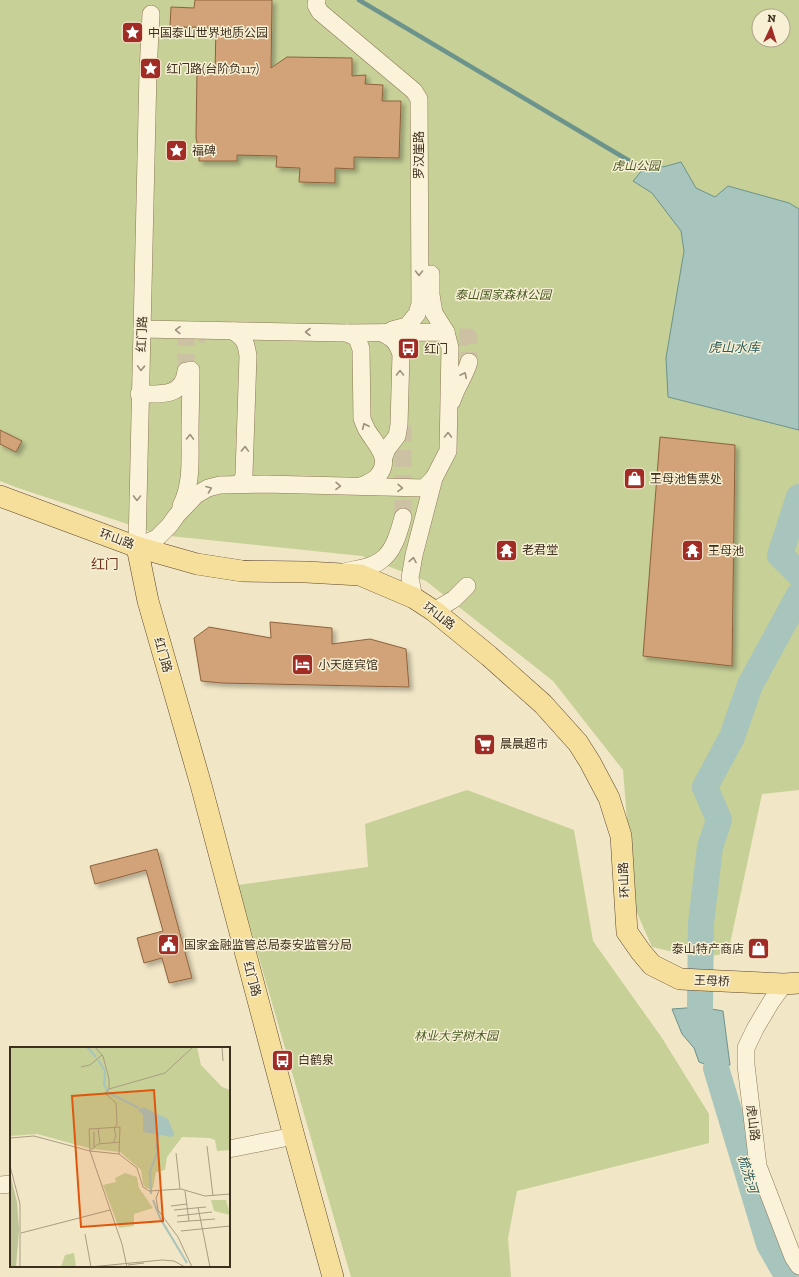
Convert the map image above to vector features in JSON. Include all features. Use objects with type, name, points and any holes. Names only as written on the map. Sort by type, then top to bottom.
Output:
[{"type":"main road","name":"环山路","points":[[0,496],[137,546],[197,564],[242,571],[360,575],[414,598],[434,611],[489,656],[543,704],[578,743],[609,798],[621,836],[627,932],[640,952],[652,965],[680,980]]},
{"type":"main road","name":"红门路","points":[[137,546],[148,601],[201,785],[333,1277]]},
{"type":"main road","name":"王母桥","points":[[680,980],[792,983]]},
{"type":"street","name":"罗汉崖路","points":[[316,0],[316,5],[320,12],[414,91],[419,99],[420,304],[418,314],[407,326],[382,333]]},
{"type":"street","name":"罗汉崖路","points":[[328,0],[330,6],[339,15],[426,89],[429,98],[431,295],[434,313],[446,332]]},
{"type":"street","name":"红门路","points":[[137,546],[148,72],[151,14]]},
{"type":"street","points":[[142,329],[348,333],[446,332],[450,348],[448,451],[434,478],[414,555],[410,578],[414,598]]},
{"type":"street","points":[[233,331],[242,337],[246,345],[248,356],[244,474],[243,480],[237,484]]},
{"type":"street","points":[[348,333],[357,338],[361,349],[362,418],[366,429],[380,448],[384,457]]},
{"type":"street","points":[[361,486],[376,478],[383,467],[387,449],[397,436],[399,425],[401,354],[393,339],[382,333]]},
{"type":"street","points":[[449,412],[455,392],[466,373],[469,362]]},
{"type":"street","points":[[140,394],[170,393],[184,383],[189,370],[190,466],[186,498],[177,516]]},
{"type":"street","points":[[137,546],[157,538],[196,495],[208,488],[220,485],[237,484],[424,488],[434,478]]},
{"type":"street","points":[[338,574],[370,566],[380,561],[390,550],[398,534],[403,517]]},
{"type":"street","points":[[434,611],[454,599],[467,586]]},
{"type":"street","name":"虎山路","points":[[792,983],[771,1002],[746,1048],[746,1065],[758,1166],[793,1257],[799,1266]]},
{"type":"street","points":[[230,1150],[294,1136]]},
{"type":"street","points":[[0,1186],[10,1184]]},
{"type":"green space","name":"泰山国家森林公园","points":[[0,0],[799,0],[799,790],[762,794],[728,953],[700,958],[652,947],[634,906],[623,770],[553,681],[426,581],[362,556],[161,535],[0,481]]},
{"type":"green space","name":"林业大学树木园","points":[[467,790],[574,830],[593,941],[662,1038],[709,1114],[709,1143],[517,1191],[508,1238],[511,1277],[351,1277],[238,885],[368,867],[365,824]]},
{"type":"water","name":"虎山水库","points":[[650,161],[663,167],[681,162],[696,188],[715,197],[728,186],[789,203],[799,209],[799,430],[668,397],[666,358],[684,251],[681,231],[652,193],[633,181]]},
{"type":"water","points":[[700,1007],[723,1011],[730,1065],[716,1068],[699,1062],[694,1048],[682,1034],[672,1009]]},
{"type":"building","points":[[195,0],[272,0],[271,68],[287,57],[352,58],[352,76],[366,75],[365,84],[383,85],[382,101],[401,101],[399,158],[354,157],[354,169],[335,168],[335,183],[299,182],[300,168],[276,167],[277,156],[237,155],[237,161],[199,161],[199,151],[196,138],[197,72],[215,73],[216,27],[170,27],[171,7],[194,8]]},
{"type":"building","points":[[0,430],[22,441],[16,452],[0,444]]},
{"type":"building","name":"王母池","points":[[660,437],[735,445],[732,666],[643,656]]},
{"type":"building","name":"小天庭宾馆","points":[[270,622],[332,628],[332,644],[370,639],[406,649],[409,687],[222,683],[201,681],[194,638],[209,627],[271,638]]},
{"type":"building","points":[[157,849],[192,978],[169,983],[162,958],[144,963],[137,938],[163,931],[146,870],[95,884],[90,866]]},
{"type":"waterway","points":[[359,0],[643,169]]},
{"type":"waterway","points":[[799,497],[780,555],[799,574]]},
{"type":"waterway","points":[[700,1007],[701,923],[710,847],[719,820],[705,787],[732,737],[750,685],[799,595]]},
{"type":"waterway","name":"梳洗河","points":[[716,1068],[769,1244],[788,1277]]},
{"type":"tunnel","points":[[186,371],[186,334],[205,334]]},
{"type":"tunnel","points":[[434,336],[469,337],[469,362]]},
{"type":"tunnel","points":[[403,419],[403,517]]},
{"type":"place","name":"中国泰山世界地质公园","points":[[132,33]]},
{"type":"place","name":"红门路(台阶负117)","points":[[151,69]]},
{"type":"place","name":"福碑","points":[[176,151]]},
{"type":"place","name":"红门","points":[[408,349]]},
{"type":"place","name":"王母池售票处","points":[[635,479]]},
{"type":"place","name":"老君堂","points":[[507,550]]},
{"type":"place","name":"王母池","points":[[692,551]]},
{"type":"place","name":"小天庭宾馆","points":[[303,665]]},
{"type":"place","name":"晨晨超市","points":[[484,744]]},
{"type":"place","name":"国家金融监管总局泰安监管分局","points":[[168,945]]},
{"type":"place","name":"泰山特产商店","points":[[759,949]]},
{"type":"place","name":"白鹤泉","points":[[283,1060]]},
{"type":"district","name":"红门","points":[[105,564]]},
{"type":"park label","name":"虎山公园","points":[[636,166]]}]
